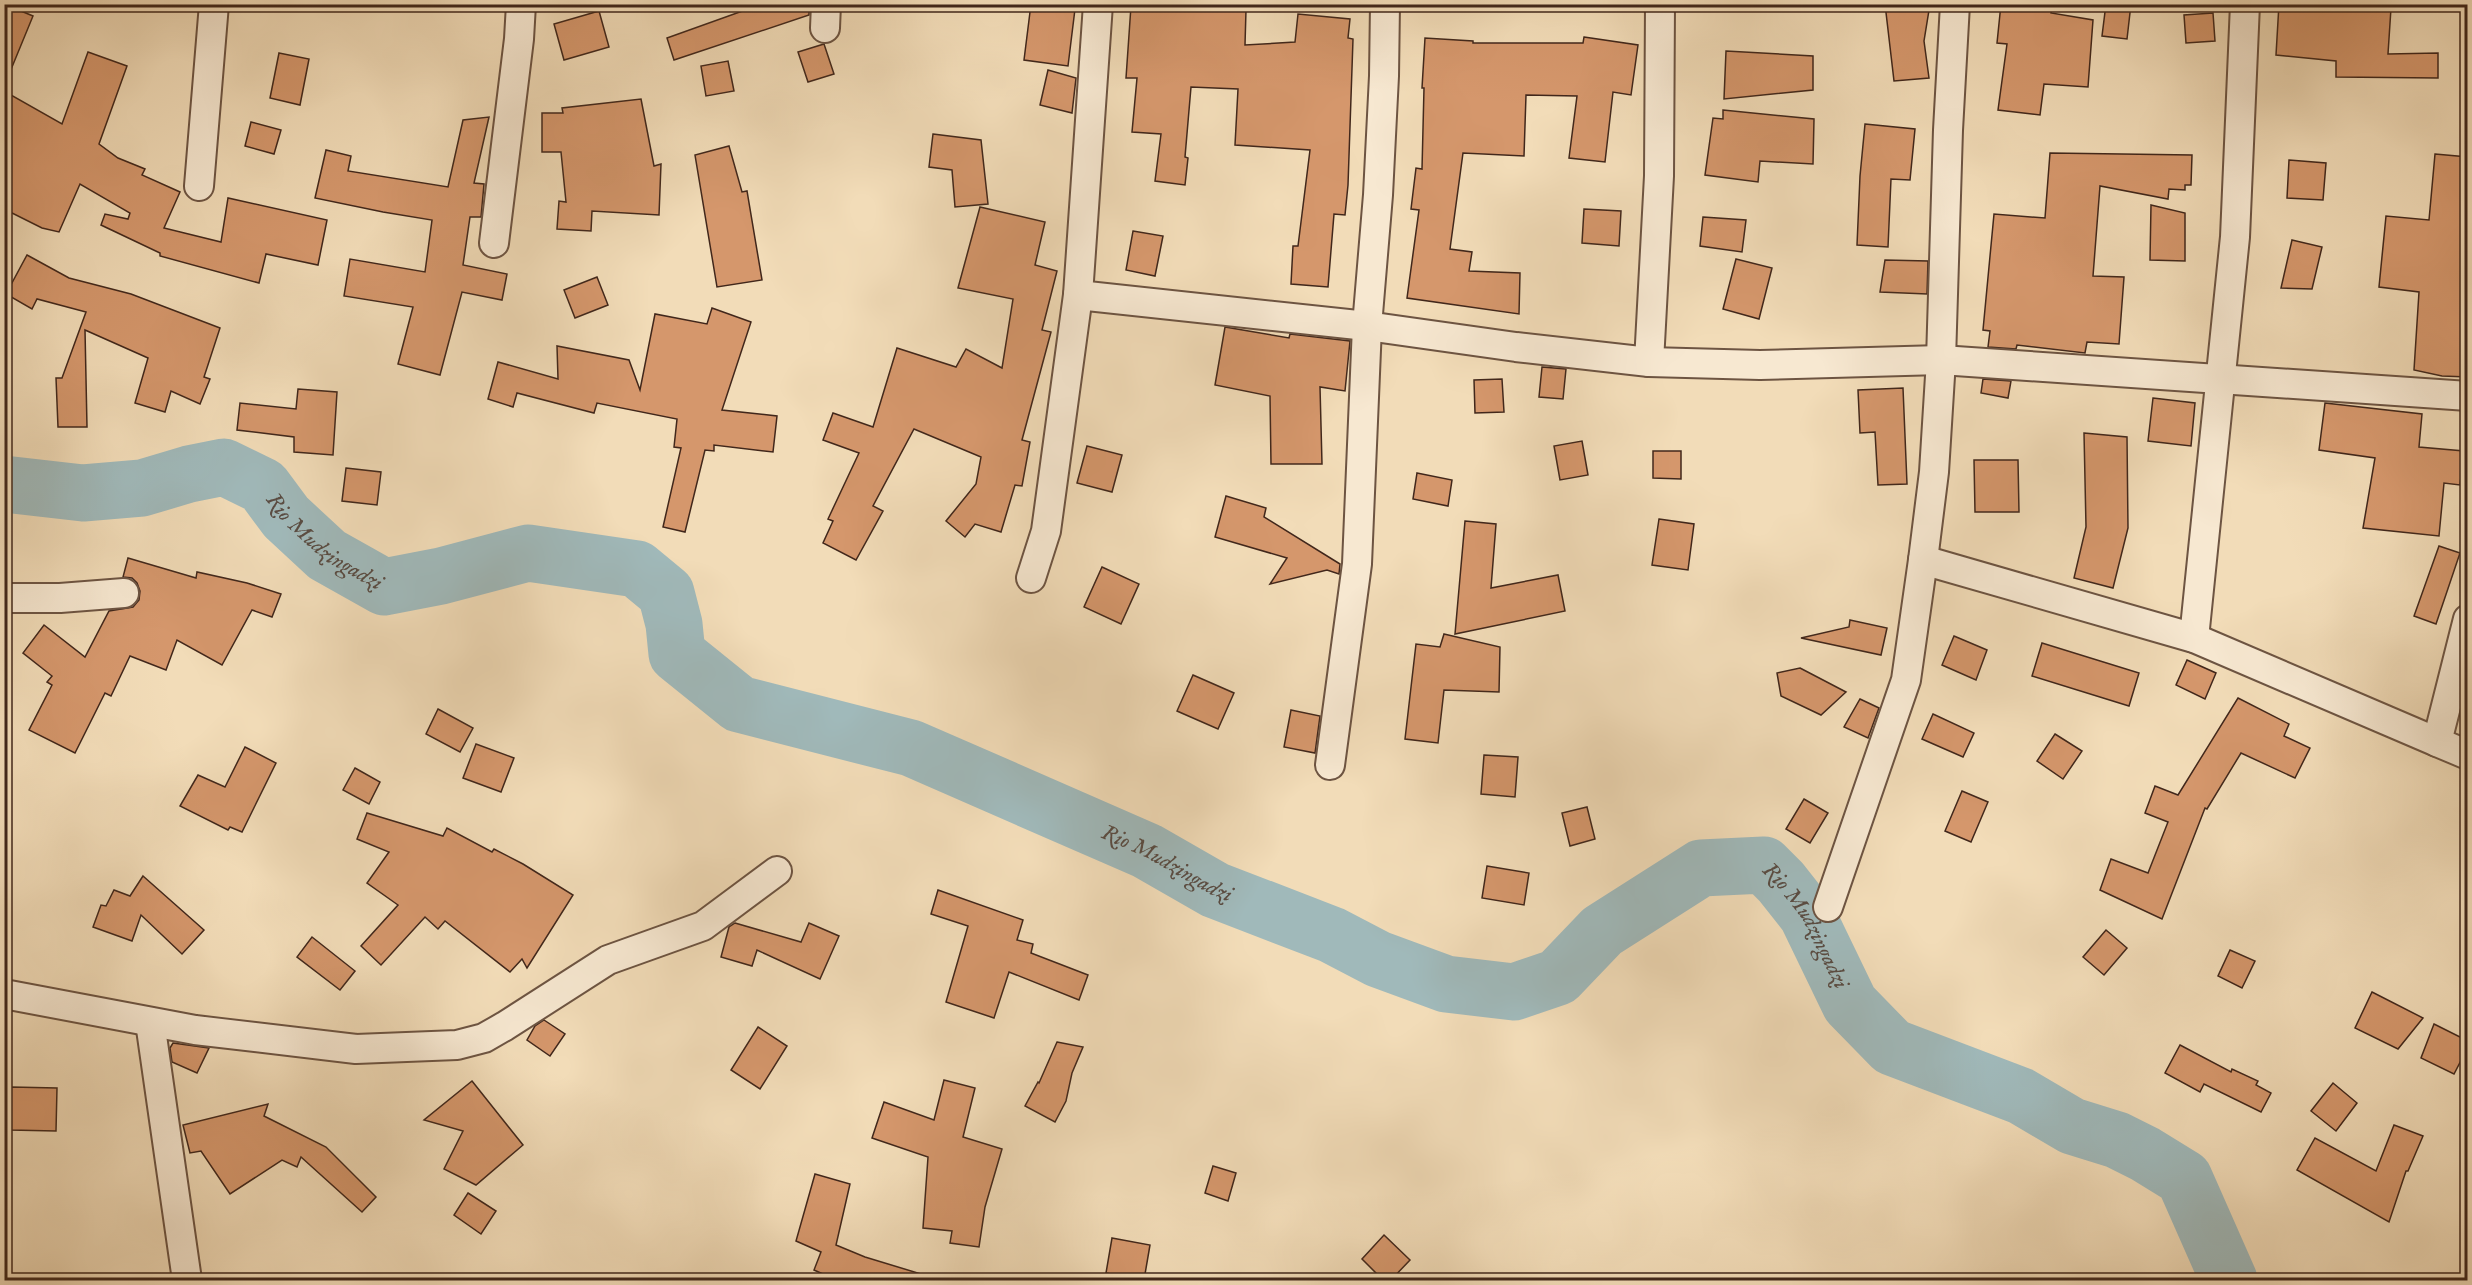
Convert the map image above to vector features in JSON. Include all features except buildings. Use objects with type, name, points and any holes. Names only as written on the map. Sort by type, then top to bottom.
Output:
[{"type":"street","points":[[199,186],[214,4]]},
{"type":"street","points":[[494,243],[519,39],[521,4]]},
{"type":"street","points":[[1031,578],[1046,531],[1078,296],[1098,4]]},
{"type":"street","points":[[1330,765],[1357,564],[1367,326],[1378,195],[1385,4]]},
{"type":"street","points":[[1649,362],[1659,176],[1660,4]]},
{"type":"street","points":[[1828,907],[1906,680],[1923,560],[1934,472],[1941,360],[1948,130],[1955,4]]},
{"type":"street","points":[[2194,638],[2235,237],[2245,4]]},
{"type":"street","points":[[1078,296],[1367,326],[1516,347],[1649,362],[1760,364],[1941,360],[2468,396]]},
{"type":"street","points":[[1923,560],[2194,638],[2468,755]]},
{"type":"street","points":[[4,598],[60,598],[124,593]]},
{"type":"street","points":[[2437,742],[2468,619]]},
{"type":"street","points":[[4,994],[195,1030],[356,1049],[457,1046],[484,1038],[608,960],[703,926],[777,871]]},
{"type":"street","points":[[150,1022],[187,1281]]},
{"type":"waterway","name":"Rio Mudzingadzi","points":[[4,484],[83,493],[142,488],[189,474],[224,467],[263,486],[286,517],[327,555],[384,587],[441,576],[528,553],[637,569],[666,593],[674,624],[677,654],[739,704],[911,748],[1147,851],[1215,890],[1332,935],[1378,959],[1446,984],[1514,992],[1558,977],[1602,931],[1701,868],[1764,865],[1781,882],[1807,915],[1850,1004],[1892,1047],[2021,1096],[2072,1126],[2117,1140],[2145,1154],[2184,1178],[2229,1280]]}]
